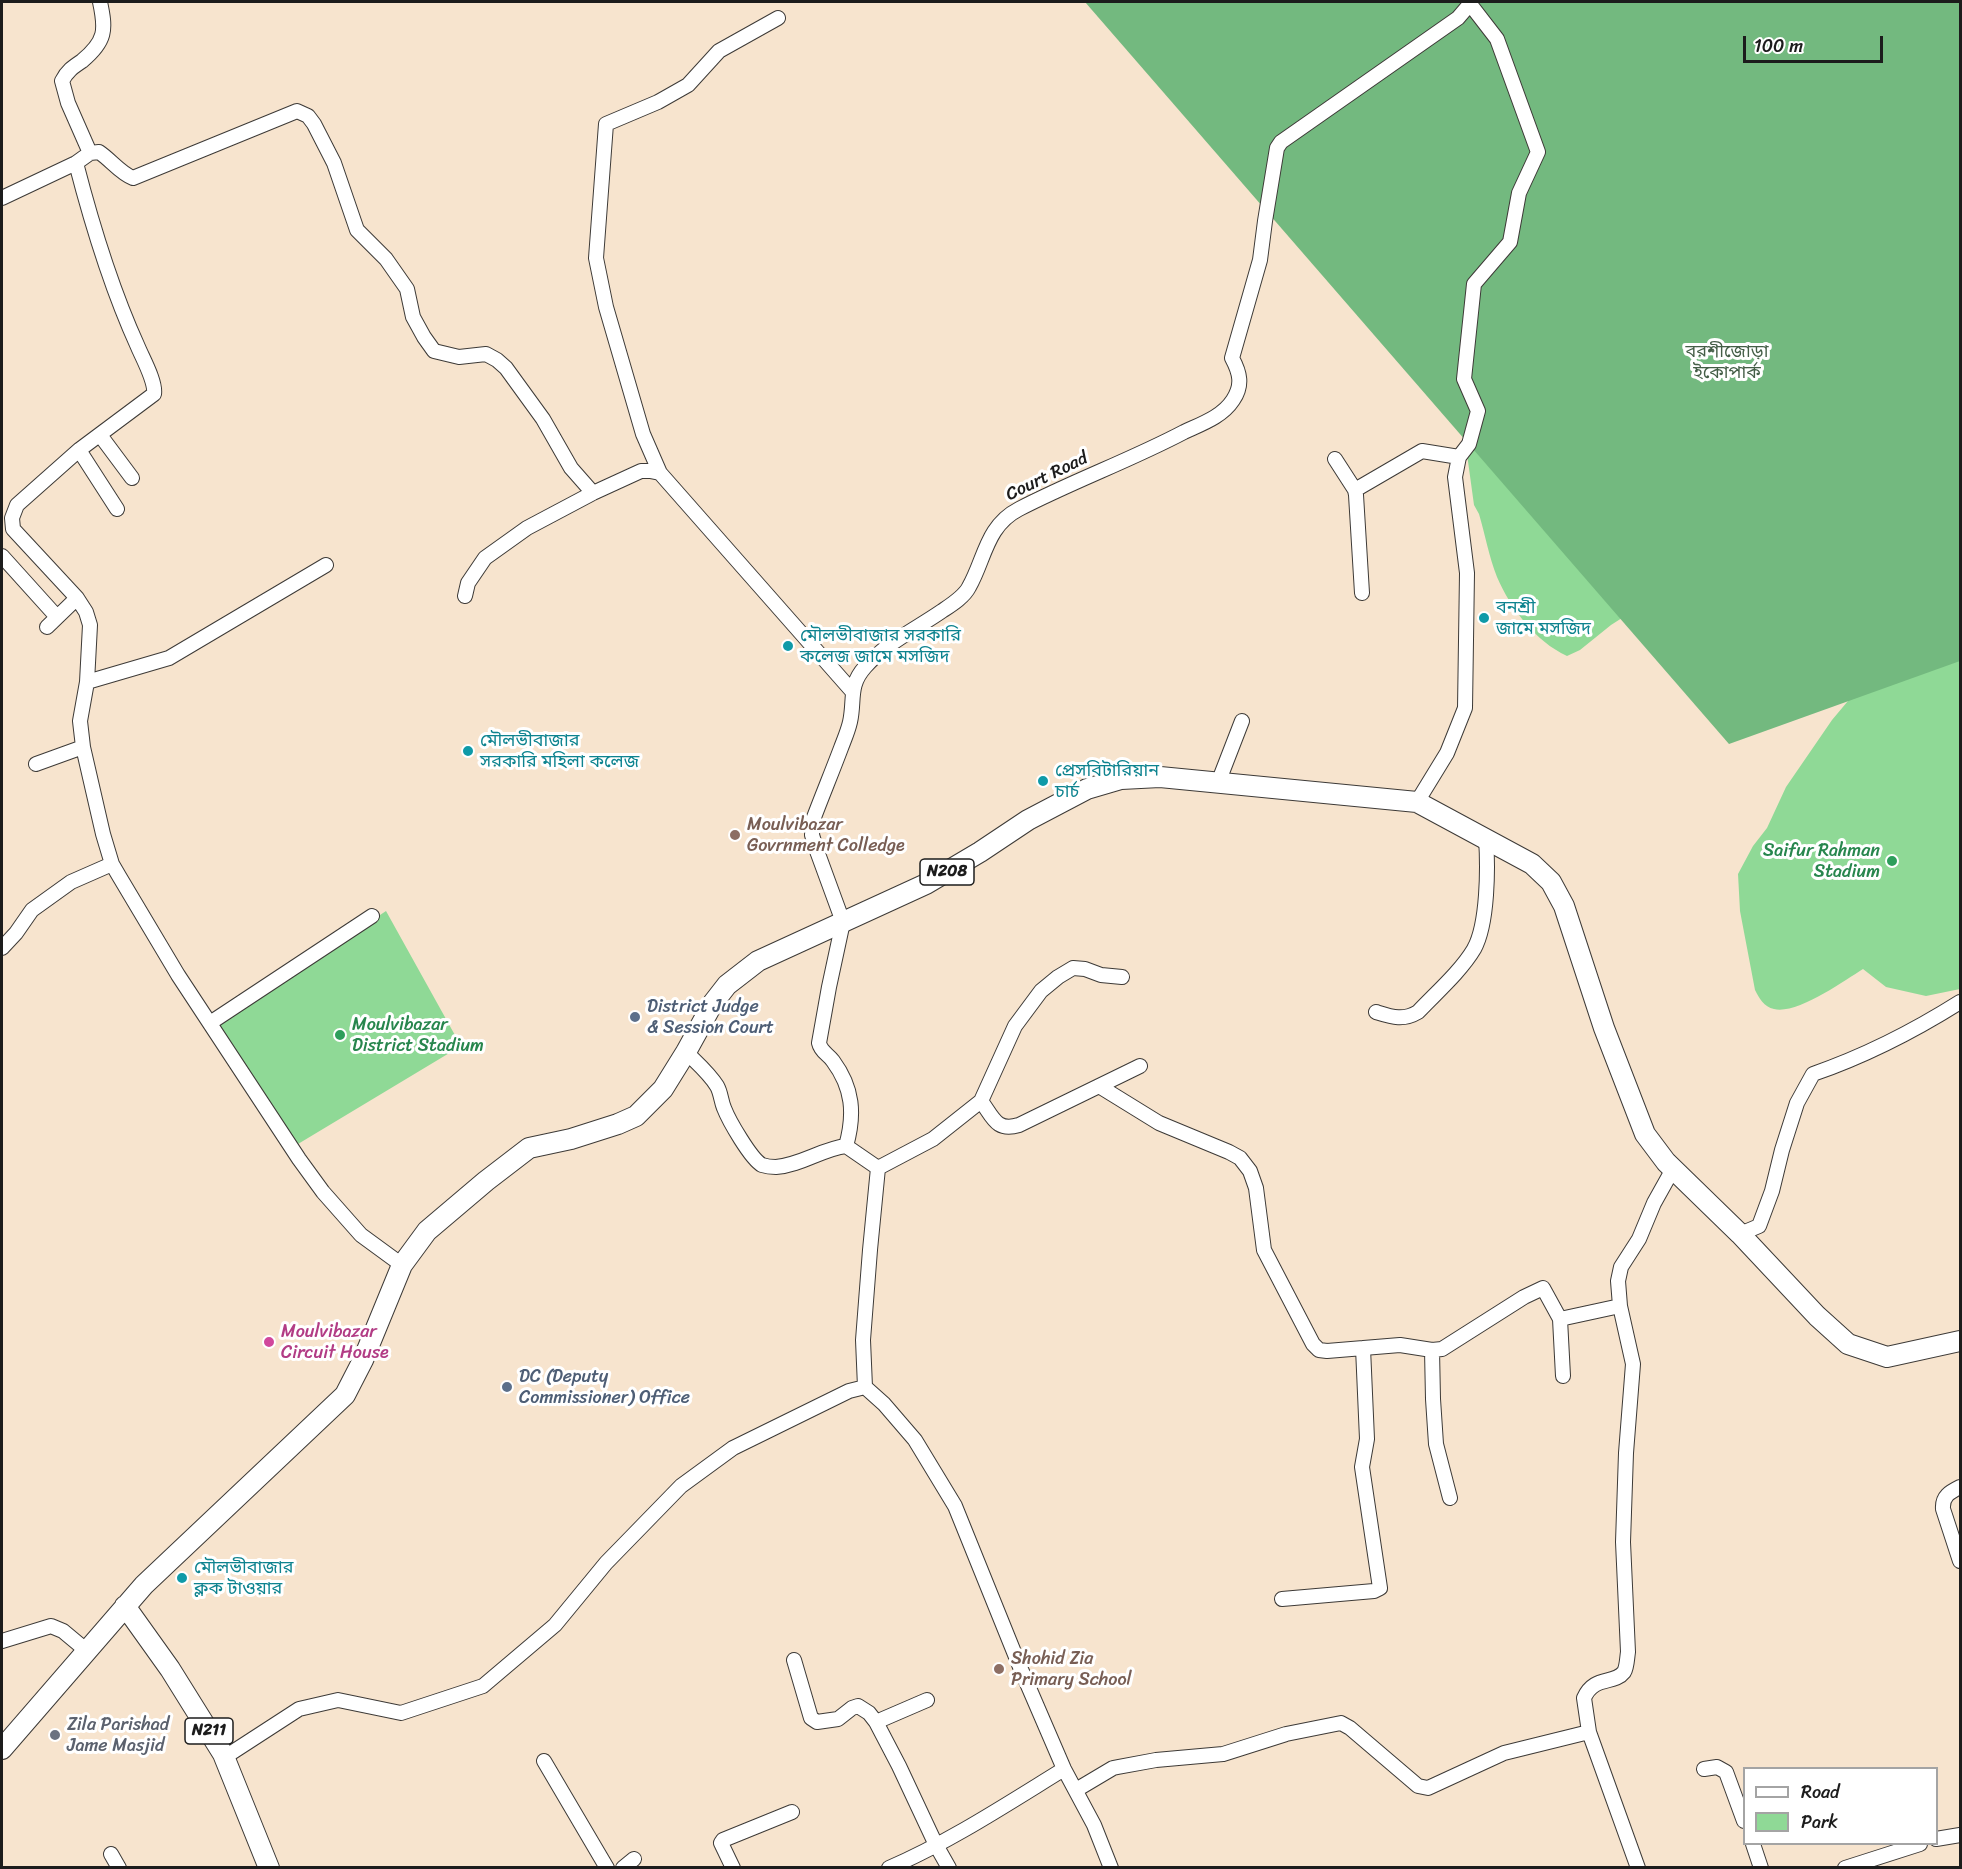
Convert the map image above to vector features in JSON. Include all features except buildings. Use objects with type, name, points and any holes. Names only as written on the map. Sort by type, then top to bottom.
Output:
[{"type":"highway","name":"N208","points":[[2,1749],[144,1585],[345,1395],[363,1360],[402,1265],[427,1231],[529,1148],[571,1139],[636,1116],[663,1089],[712,1003],[727,985],[758,962],[926,884],[1028,820],[1087,789],[1121,779],[1160,777],[1417,802],[1532,864],[1551,882],[1564,906],[1604,1028],[1645,1134],[1666,1162],[1740,1234],[1817,1316],[1848,1344],[1887,1357],[1960,1341]]},
{"type":"highway","name":"N211","points":[[125,1606],[170,1669],[225,1757],[269,1868]]},
{"type":"street","points":[[90,153],[68,103],[62,81],[68,71],[93,51],[104,34],[104,19],[100,2]]},
{"type":"street","points":[[1417,802],[1448,753],[1465,708],[1467,573],[1455,477],[1459,457],[1469,444],[1478,411],[1464,379],[1474,284],[1510,242],[1519,193],[1538,152],[1497,39],[1470,3]]},
{"type":"street","name":"Court Road","points":[[843,922],[817,851],[813,835],[813,820],[850,722],[852,691],[857,678],[882,649],[911,633],[969,589],[981,558],[996,529],[1006,517],[1150,450],[1224,411],[1234,400],[1240,386],[1239,371],[1232,358],[1260,260],[1277,148],[1281,142],[1458,18],[1470,3]]},
{"type":"street","points":[[778,18],[719,51],[688,85],[658,102],[606,123],[596,258],[606,307],[643,434],[660,473],[852,691]]},
{"type":"street","points":[[2,198],[76,163],[90,153],[99,152],[111,160],[124,175],[133,178],[288,114],[297,111],[308,116],[334,163],[357,230],[386,259],[407,289],[413,317],[434,351],[459,357],[486,354],[506,368],[543,419],[571,468],[593,493]]},
{"type":"street","points":[[76,163],[89,215],[127,324],[155,390],[151,398],[79,450],[17,505],[12,518],[13,529],[77,598],[86,612],[90,625],[87,682],[80,721],[103,834],[112,864],[178,975],[299,1159],[323,1192],[362,1235],[402,1265]]},
{"type":"street","points":[[100,435],[132,478]]},
{"type":"street","points":[[79,450],[117,509]]},
{"type":"street","points":[[1354,490],[1422,451],[1459,457]]},
{"type":"street","points":[[1335,459],[1354,490],[1362,593]]},
{"type":"street","points":[[465,596],[468,583],[485,558],[526,528],[641,471],[660,473]]},
{"type":"street","points":[[2,556],[52,622],[77,598]]},
{"type":"street","points":[[87,682],[169,658],[326,565]]},
{"type":"street","points":[[1218,783],[1242,721]]},
{"type":"street","points":[[36,764],[84,747]]},
{"type":"street","points":[[1376,1012],[1395,1018],[1410,1017],[1418,1012],[1474,950],[1481,933],[1488,869],[1486,838]]},
{"type":"street","points":[[2,948],[32,910],[71,882],[112,864]]},
{"type":"street","points":[[210,1023],[372,916]]},
{"type":"street","points":[[843,922],[819,1043],[820,1049],[838,1068],[850,1098],[852,1125],[846,1146]]},
{"type":"street","points":[[878,1168],[933,1139],[981,1101],[1015,1026],[1041,991],[1058,977],[1074,968],[1101,975],[1122,977]]},
{"type":"street","points":[[1740,1234],[1759,1226],[1772,1191],[1797,1102],[1813,1074],[1848,1062],[1886,1044],[1960,1002]]},
{"type":"street","points":[[686,1052],[711,1076],[737,1132],[752,1155],[762,1165],[775,1167],[796,1162],[834,1147],[846,1146],[878,1168]]},
{"type":"street","points":[[981,1101],[1000,1126],[1008,1128],[1019,1125],[1140,1066]]},
{"type":"street","points":[[1099,1086],[1159,1123],[1229,1152],[1246,1164],[1256,1188],[1264,1250],[1313,1344],[1319,1350],[1400,1345],[1432,1350],[1442,1349],[1524,1297],[1544,1288],[1560,1319],[1563,1376]]},
{"type":"street","points":[[878,1168],[863,1340],[866,1388],[884,1404],[915,1440],[955,1506],[1064,1769],[1095,1825],[1111,1868]]},
{"type":"street","points":[[1638,1868],[1589,1732],[1584,1698],[1592,1685],[1622,1674],[1626,1669],[1628,1652],[1623,1542],[1626,1453],[1633,1364],[1620,1306],[1618,1281],[1621,1267],[1639,1239],[1654,1203],[1673,1169]]},
{"type":"street","points":[[1560,1319],[1620,1306]]},
{"type":"street","points":[[1282,1599],[1374,1591],[1380,1588],[1362,1467],[1367,1439],[1363,1348]]},
{"type":"street","points":[[1432,1350],[1436,1444],[1450,1498]]},
{"type":"street","points":[[225,1757],[299,1709],[338,1700],[401,1713],[483,1686],[555,1625],[606,1563],[681,1486],[733,1448],[849,1391],[866,1388]]},
{"type":"street","points":[[1960,1487],[1947,1494],[1942,1502],[1960,1562]]},
{"type":"street","points":[[2,1641],[51,1626],[63,1631],[87,1651]]},
{"type":"street","points":[[794,1660],[811,1718],[817,1722],[838,1719],[858,1706],[869,1713],[876,1722],[949,1868]]},
{"type":"street","points":[[876,1722],[927,1700]]},
{"type":"street","points":[[1076,1790],[1113,1768],[1155,1760],[1223,1754],[1286,1734],[1341,1723],[1350,1728],[1418,1786],[1428,1788],[1504,1753],[1589,1732]]},
{"type":"street","points":[[544,1761],[606,1868]]},
{"type":"street","points":[[1704,1769],[1717,1767],[1726,1772],[1743,1818]]},
{"type":"street","points":[[889,1868],[988,1816],[1064,1769]]},
{"type":"street","points":[[733,1868],[721,1843],[723,1840],[792,1812]]},
{"type":"street","points":[[1938,1839],[1960,1835]]},
{"type":"street","points":[[1753,1845],[1761,1868]]},
{"type":"street","points":[[1845,1868],[1917,1845]]},
{"type":"street","points":[[111,1854],[119,1868]]},
{"type":"green space","name":"বরশীজোড়া ইকোপার্ক","points":[[1085,2],[1960,2],[1960,661],[1729,744]]},
{"type":"green space","name":"বরশীজোড়া ইকোপার্ক","points":[[1960,2],[1960,989],[1926,996],[1886,987],[1863,969],[1807,1002],[1795,1007],[1774,1009],[1760,999],[1755,990],[1740,911],[1738,874],[1753,846],[1767,828],[1786,787],[1832,720],[1858,689],[1636,609],[1611,625],[1580,650],[1567,656],[1555,650],[1525,623],[1509,601],[1497,577],[1479,514],[1474,505],[1463,425]]},
{"type":"green space","name":"Moulvibazar District Stadium","points":[[386,911],[461,1046],[298,1144],[217,1024]]},
{"type":"place","name":"বনশ্রী জামে মসজিদ","points":[[1484,618]]},
{"type":"place","name":"মৌলভীবাজার সরকারি কলেজ জামে মসজিদ","points":[[788,646]]},
{"type":"place","name":"মৌলভীবাজার সরকারি মহিলা কলেজ","points":[[468,751]]},
{"type":"place","name":"প্রেসবিটারিয়ান চার্চ","points":[[1043,781]]},
{"type":"place","name":"Moulvibazar Govrnment Colledge","points":[[735,835]]},
{"type":"place","name":"Saifur Rahman Stadium","points":[[1892,861]]},
{"type":"place","name":"District Judge & Session Court","points":[[635,1017]]},
{"type":"place","name":"Moulvibazar District Stadium","points":[[340,1035]]},
{"type":"place","name":"Moulvibazar Circuit House","points":[[269,1342]]},
{"type":"place","name":"DC (Deputy Commissioner) Office","points":[[507,1387]]},
{"type":"place","name":"মৌলভীবাজার ক্লক টাওয়ার","points":[[182,1578]]},
{"type":"place","name":"Shohid Zia Primary School","points":[[999,1669]]},
{"type":"place","name":"Zila Parishad Jame Masjid","points":[[55,1735]]}]
